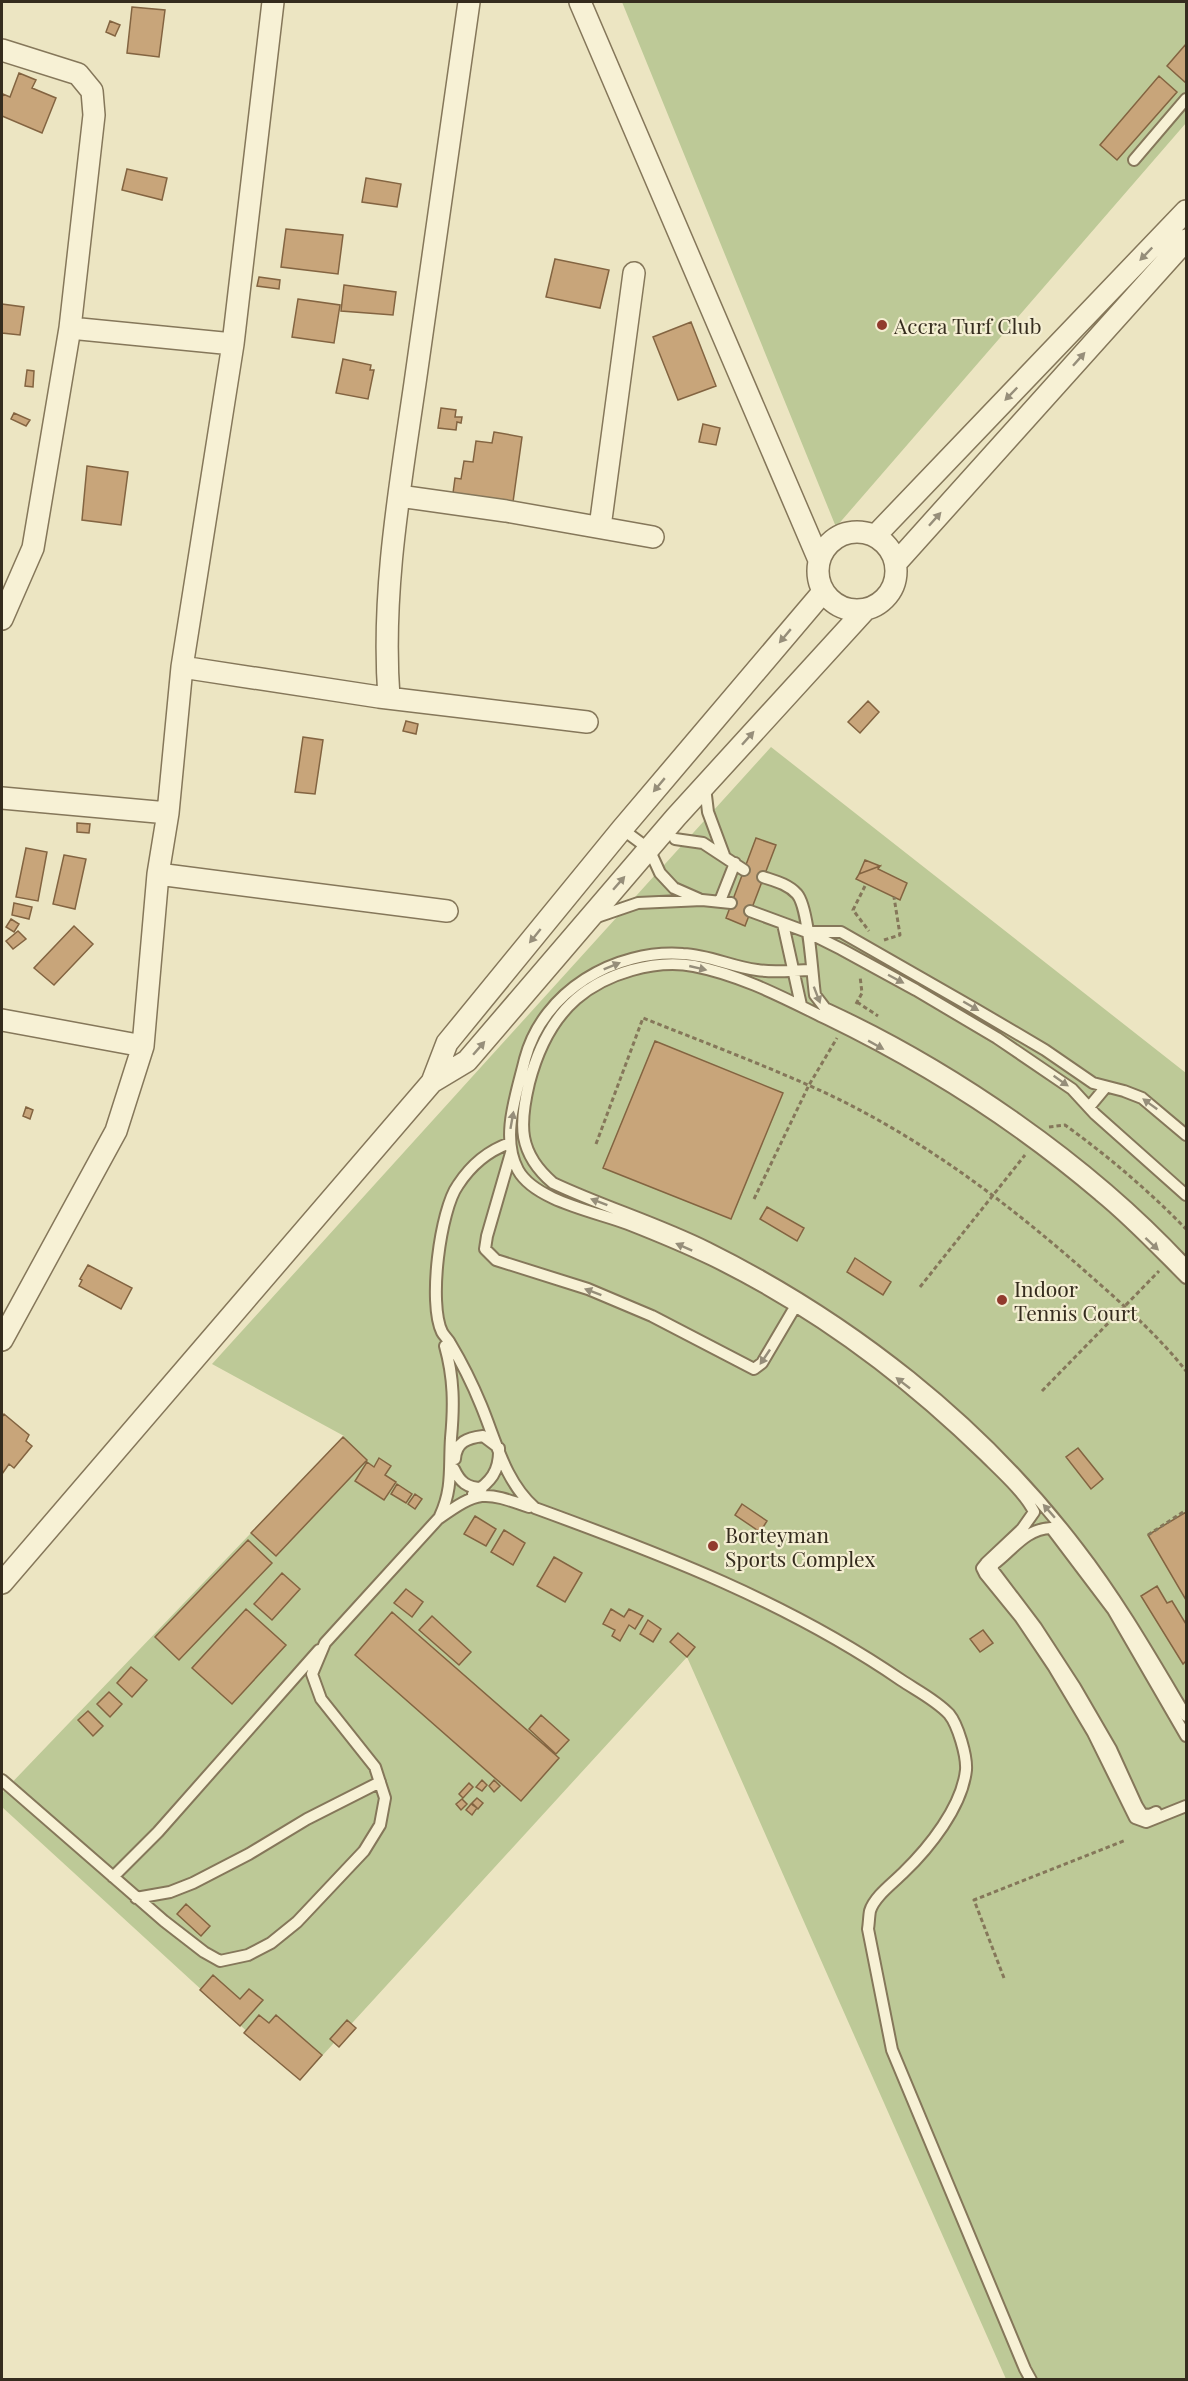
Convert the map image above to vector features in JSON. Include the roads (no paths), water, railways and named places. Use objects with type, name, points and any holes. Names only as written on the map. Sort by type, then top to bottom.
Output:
[{"type":"street","points":[[2,1340],[116,1131],[142,1046],[158,874],[168,813],[182,667],[233,344],[273,2]]},
{"type":"street","points":[[390,698],[387,664],[389,592],[399,496],[469,2]]},
{"type":"street","points":[[580,2],[819,560],[818,576],[823,592],[827,598],[841,608],[856,611],[877,606],[893,587],[896,563],[890,550],[874,536],[852,532],[841,535],[831,541],[819,560]]},
{"type":"street","points":[[2,50],[78,74],[92,91],[94,115],[70,328],[33,548],[2,619]]},
{"type":"street","points":[[874,536],[1186,211]]},
{"type":"street","points":[[896,563],[1186,240]]},
{"type":"street","points":[[600,527],[634,273]]},
{"type":"street","points":[[70,328],[233,344]]},
{"type":"street","points":[[399,496],[506,511],[653,537]]},
{"type":"street","points":[[432,1083],[447,1042],[622,829],[823,592]]},
{"type":"street","points":[[2,1583],[432,1083],[467,1061],[705,785],[865,610]]},
{"type":"street","points":[[182,667],[390,698],[588,722]]},
{"type":"street","points":[[2,798],[168,813]]},
{"type":"street","points":[[158,874],[447,911]]},
{"type":"street","points":[[2,1020],[142,1046]]},
{"type":"lane","points":[[1134,160],[1186,99]]},
{"type":"lane","points":[[705,785],[708,812],[724,855]]},
{"type":"lane","points":[[622,829],[649,849],[660,873],[674,888],[702,900]]},
{"type":"lane","points":[[675,839],[703,843],[744,870]]},
{"type":"lane","points":[[586,921],[638,903],[702,900],[725,902],[735,863]]},
{"type":"lane","points":[[763,877],[791,888],[799,896],[804,907],[815,995],[819,1003],[846,1023],[935,1077],[1034,1144],[1100,1195],[1186,1278]]},
{"type":"lane","points":[[750,911],[807,932],[925,994],[989,1033],[1072,1089],[1104,1122],[1186,1195]]},
{"type":"lane","points":[[783,924],[801,1005]]},
{"type":"lane","points":[[807,932],[841,932],[875,946],[1045,1050],[1093,1083],[1142,1098],[1186,1135]]},
{"type":"lane","points":[[812,970],[760,971],[706,957],[659,954],[628,959],[577,983],[556,1003],[532,1038],[517,1094],[509,1136],[519,1172],[536,1188],[555,1198],[629,1224],[712,1260],[795,1307],[857,1348],[923,1400],[985,1456],[1033,1508],[1034,1512],[1029,1521],[982,1568],[985,1574],[1020,1617],[1048,1658],[1093,1733],[1135,1818],[1146,1822],[1182,1804]]},
{"type":"lane","points":[[1186,1265],[1120,1202],[1012,1116],[932,1064],[846,1023],[731,976],[694,966],[655,966],[609,978],[576,999],[555,1023],[536,1057],[523,1113],[522,1132],[528,1154],[538,1170],[553,1183],[680,1234],[755,1273],[819,1311],[919,1383],[1000,1458],[1055,1518],[1128,1620],[1186,1716]]},
{"type":"lane","points":[[1090,1106],[1106,1088]]},
{"type":"lane","points":[[511,1148],[485,1249],[496,1260],[556,1278],[615,1300],[680,1329],[754,1369],[762,1364],[795,1307]]},
{"type":"lane","points":[[447,1501],[452,1478],[454,1390],[435,1291],[447,1209],[456,1187],[473,1165],[493,1149],[511,1148]]},
{"type":"lane","points":[[441,1331],[465,1369],[507,1472],[523,1498],[535,1508]]},
{"type":"lane","points":[[113,1877],[158,1832],[438,1519],[495,1476],[500,1460],[499,1448],[483,1436],[462,1441],[455,1451],[454,1469],[447,1501],[438,1519]]},
{"type":"lane","points":[[454,1469],[464,1483],[474,1488],[482,1488]]},
{"type":"lane","points":[[460,1503],[481,1494],[496,1497],[535,1508],[666,1556],[782,1608],[875,1662],[949,1714],[961,1739],[966,1769],[957,1797],[946,1822],[926,1850],[870,1909],[868,1929],[892,2050],[1031,2379]]},
{"type":"lane","points":[[1182,1804],[1150,1815],[1142,1814],[1112,1749],[1030,1618],[992,1569],[994,1564],[1025,1535],[1038,1528],[1050,1528],[1113,1610],[1186,1736]]},
{"type":"lane","points":[[2,1780],[136,1898],[204,1952],[220,1961],[248,1955],[271,1943],[297,1922],[364,1851],[380,1825],[385,1798],[375,1767],[321,1699],[312,1674],[325,1643]]},
{"type":"lane","points":[[136,1898],[170,1892],[200,1879],[380,1782]]},
{"type":"place","name":"Accra Turf Club","points":[[882,325]]},
{"type":"place","name":"Indoor Tennis Court","points":[[1002,1300]]},
{"type":"place","name":"Borteyman Sports Complex","points":[[713,1546]]}]
